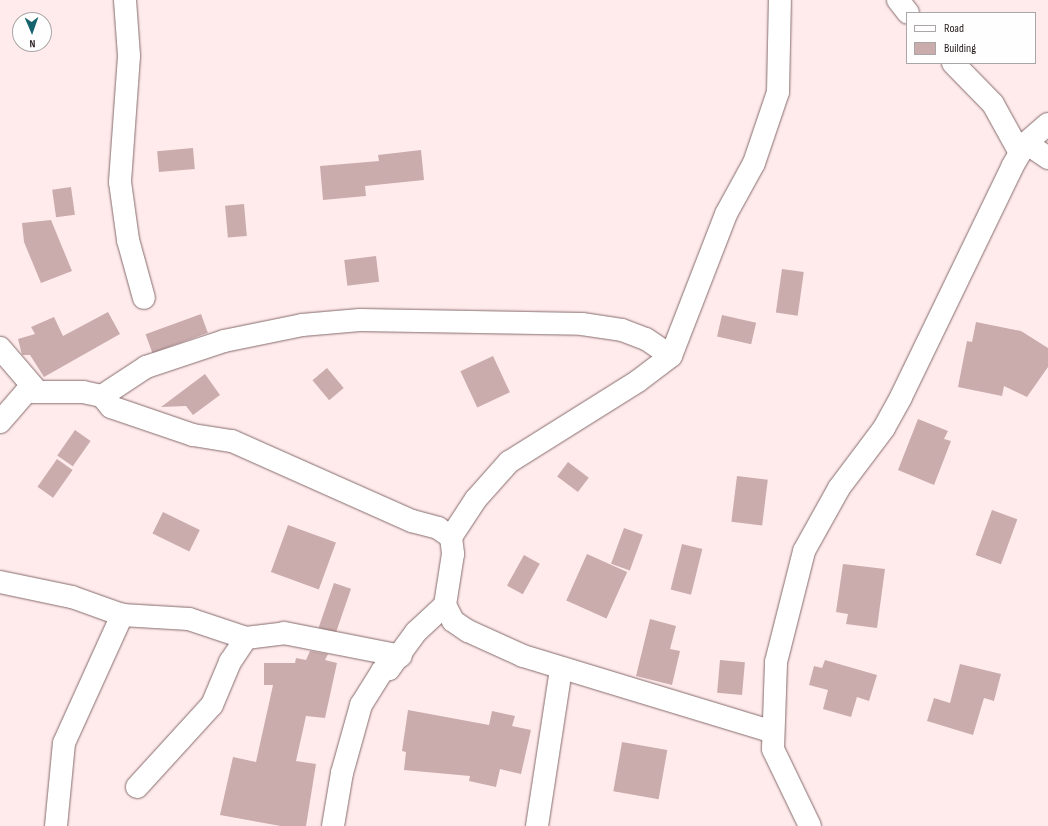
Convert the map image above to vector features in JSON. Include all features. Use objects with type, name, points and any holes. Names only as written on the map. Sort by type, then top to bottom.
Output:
[{"type":"street","points":[[125,0],[129,56],[120,182],[128,240],[144,298]]},
{"type":"street","points":[[773,732],[561,669],[523,656],[468,631],[453,621],[445,605],[453,554],[451,537],[476,499],[509,462],[638,381],[671,356],[726,214],[754,163],[778,92],[780,0]]},
{"type":"street","points":[[898,0],[907,12]]},
{"type":"street","points":[[954,64],[993,104],[1023,148],[1048,158]]},
{"type":"street","points":[[810,826],[773,749],[776,662],[804,551],[839,488],[884,428],[1023,148],[1048,124]]},
{"type":"street","points":[[0,422],[26,392],[102,396],[146,367],[224,341],[302,325],[360,320],[582,324],[622,330],[646,339],[671,356]]},
{"type":"street","points":[[0,348],[37,392]]},
{"type":"street","points":[[102,396],[111,407],[193,435],[232,441],[406,518],[438,528],[451,537]]},
{"type":"street","points":[[0,582],[72,598],[122,615],[190,619],[246,638],[284,633],[401,656]]},
{"type":"street","points":[[333,826],[342,773],[361,705],[382,671],[389,669],[401,656],[416,632],[445,605]]},
{"type":"street","points":[[56,826],[64,743],[122,615]]},
{"type":"street","points":[[137,787],[212,705],[230,662],[246,638]]},
{"type":"street","points":[[537,826],[561,669]]},
{"type":"building","points":[[193,148],[195,169],[159,172],[157,151]]},
{"type":"building","points":[[421,150],[424,180],[365,186],[366,196],[323,200],[320,166],[379,161],[378,155]]},
{"type":"building","points":[[71,187],[75,215],[56,217],[52,190]]},
{"type":"building","points":[[244,204],[247,236],[228,238],[225,206]]},
{"type":"building","points":[[51,220],[72,271],[41,283],[24,242],[22,223]]},
{"type":"building","points":[[376,256],[379,282],[347,286],[344,260]]},
{"type":"building","points":[[782,269],[804,272],[798,316],[776,313]]},
{"type":"building","points":[[108,312],[120,334],[44,377],[30,355],[22,355],[18,339],[35,334],[31,327],[54,317],[63,336]]},
{"type":"building","points":[[201,314],[208,333],[152,353],[146,334]]},
{"type":"building","points":[[722,315],[756,323],[751,344],[717,336]]},
{"type":"building","points":[[976,322],[1021,331],[1048,348],[1048,367],[1027,397],[1004,386],[1002,396],[958,387],[967,341],[972,342]]},
{"type":"building","points":[[493,356],[510,392],[477,407],[460,371]]},
{"type":"building","points":[[327,368],[344,388],[329,400],[312,380]]},
{"type":"building","points":[[205,374],[220,395],[193,415],[186,406],[161,407]]},
{"type":"building","points":[[918,419],[948,431],[944,439],[951,441],[934,485],[898,470]]},
{"type":"building","points":[[75,430],[91,441],[73,466],[57,455]]},
{"type":"building","points":[[57,459],[73,470],[53,498],[37,487]]},
{"type":"building","points":[[568,462],[589,478],[578,492],[557,476]]},
{"type":"building","points":[[737,476],[768,480],[762,525],[731,522]]},
{"type":"building","points":[[992,510],[1017,519],[1001,564],[976,555]]},
{"type":"building","points":[[163,512],[200,530],[189,552],[152,534]]},
{"type":"building","points":[[288,525],[336,542],[319,589],[271,572]]},
{"type":"building","points":[[624,528],[643,535],[630,571],[611,564]]},
{"type":"building","points":[[682,544],[702,549],[691,595],[671,590]]},
{"type":"building","points":[[587,554],[627,572],[606,618],[566,601]]},
{"type":"building","points":[[524,555],[540,564],[523,594],[507,586]]},
{"type":"building","points":[[843,564],[885,569],[877,628],[846,624],[848,614],[836,612]]},
{"type":"building","points":[[334,583],[351,589],[336,633],[319,627]]},
{"type":"building","points":[[650,619],[676,626],[670,649],[680,651],[672,685],[636,676]]},
{"type":"building","points":[[310,651],[328,654],[325,660],[337,663],[325,718],[306,716],[296,761],[316,764],[306,826],[281,826],[220,815],[233,757],[256,762],[273,685],[264,685],[264,663],[295,663],[296,658],[306,660]]},
{"type":"building","points":[[720,660],[745,662],[742,695],[717,693]]},
{"type":"building","points":[[825,660],[877,675],[869,701],[857,697],[851,717],[823,709],[828,690],[809,685],[814,666],[822,668]]},
{"type":"building","points":[[960,664],[1001,674],[994,701],[984,698],[973,735],[927,721],[934,698],[950,703]]},
{"type":"building","points":[[408,710],[489,725],[492,711],[515,716],[512,726],[531,730],[521,774],[500,769],[496,787],[469,781],[470,776],[404,770],[406,752],[402,751]]},
{"type":"building","points":[[622,742],[667,750],[659,799],[613,791]]}]
